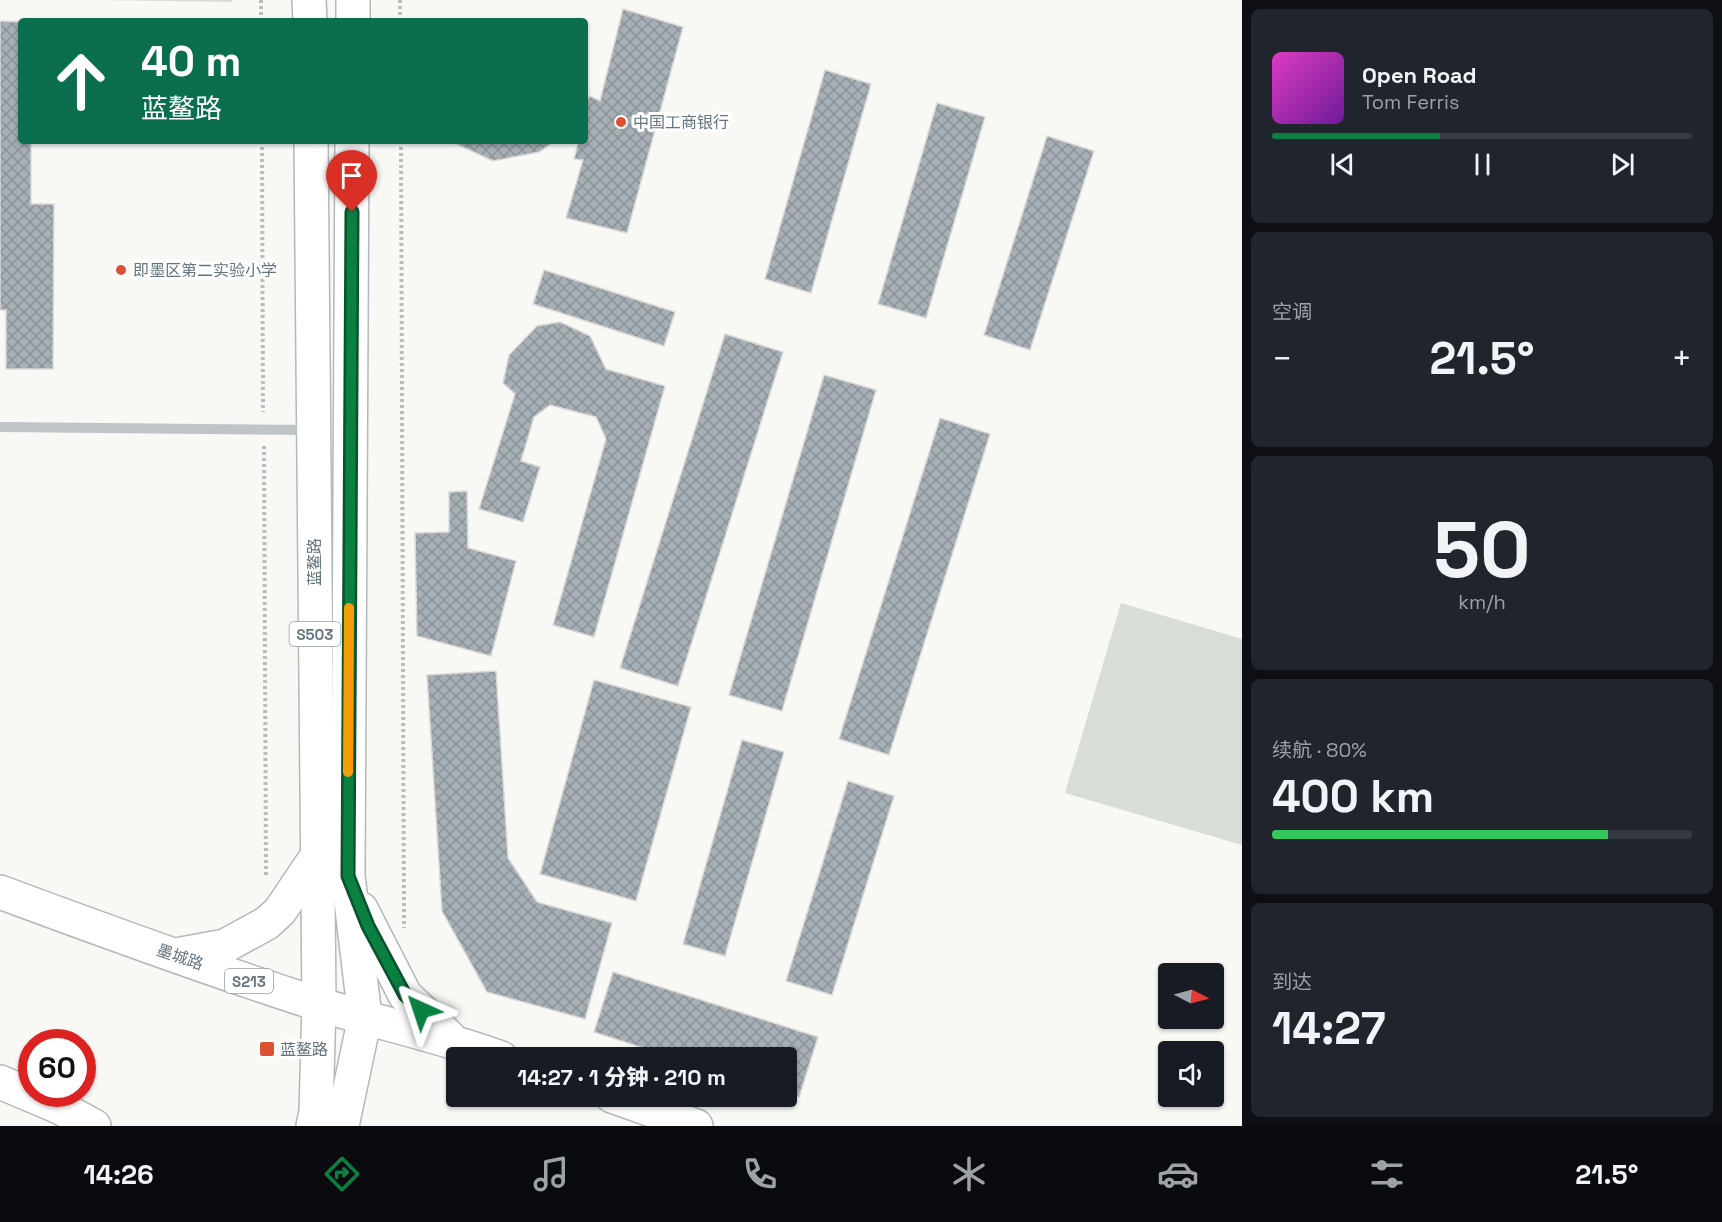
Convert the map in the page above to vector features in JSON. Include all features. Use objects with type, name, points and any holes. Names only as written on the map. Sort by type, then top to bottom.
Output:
[{"type":"main road","points":[[309,0],[310,18]]},
{"type":"main road","points":[[353,0],[353,18]]},
{"type":"main road","name":"蓝鳌路","points":[[311,144],[319,1004],[316,1112],[313,1126]]},
{"type":"main road","name":"S503","points":[[342,1126],[365,1017],[348,876],[352,144]]},
{"type":"main road","points":[[173,955],[225,946],[267,923],[280,911],[317,856]]},
{"type":"main road","points":[[348,876],[368,926],[405,995],[453,1041]]},
{"type":"main road","name":"墨城路","points":[[0,892],[173,955],[319,1004],[470,1047]]},
{"type":"main road","points":[[0,1082],[69,1117],[94,1126]]},
{"type":"main road","points":[[643,1107],[696,1126]]},
{"type":"lane","points":[[0,427],[313,430]]},
{"type":"path","points":[[261,0],[261,18]]},
{"type":"path","points":[[400,0],[400,18]]},
{"type":"path","points":[[262,144],[267,923]]},
{"type":"path","points":[[401,144],[404,935]]},
{"type":"shaded area","points":[[100,0],[232,0],[232,2]]},
{"type":"shaded area","points":[[1121,603],[1242,639],[1242,845],[1065,793]]},
{"type":"building","name":"中国工商银行","points":[[623,9],[683,27],[627,233],[566,218],[583,160],[574,159],[578,144],[588,144],[588,99],[590,96],[600,101]]},
{"type":"building","points":[[0,21],[18,22],[18,144],[31,144],[31,204],[54,204],[53,369],[6,369],[6,310],[0,310]]},
{"type":"building","points":[[825,70],[871,84],[811,293],[765,279]]},
{"type":"building","points":[[937,103],[985,117],[926,318],[878,304]]},
{"type":"building","points":[[1047,136],[1094,151],[1030,350],[984,335]]},
{"type":"building","points":[[456,144],[551,144],[539,152],[493,161]]},
{"type":"building","points":[[544,270],[675,312],[664,346],[533,304]]},
{"type":"building","points":[[560,322],[590,336],[606,369],[665,386],[594,637],[553,625],[606,439],[596,417],[550,405],[534,417],[521,461],[540,467],[523,522],[479,509],[515,394],[503,383],[509,355],[537,326]]},
{"type":"building","points":[[725,334],[783,352],[678,686],[620,668]]},
{"type":"building","points":[[824,375],[876,390],[782,711],[729,695]]},
{"type":"building","points":[[940,418],[990,434],[889,755],[839,739]]},
{"type":"building","points":[[467,491],[468,548],[516,561],[491,656],[417,636],[415,533],[449,532],[449,492]]},
{"type":"building","points":[[496,671],[508,858],[537,902],[612,923],[585,1019],[487,992],[442,911],[427,675]]},
{"type":"building","points":[[594,680],[691,707],[636,901],[540,874]]},
{"type":"building","points":[[742,740],[784,752],[725,956],[683,944]]},
{"type":"building","points":[[848,781],[894,796],[832,995],[786,981]]},
{"type":"building","points":[[613,972],[818,1037],[799,1097],[797,1096],[797,1047],[640,1047],[594,1032]]},
{"type":"slow traffic","points":[[348,772],[349,608]]},
{"type":"place","name":"中国工商银行","points":[[621,122]]},
{"type":"place","name":"即墨区第二实验小学","points":[[121,270]]},
{"type":"place","name":"蓝鳌路","points":[[267,1049]]},
{"type":"route","points":[[352,212],[348,876],[368,926],[405,995],[421,1010]]}]
